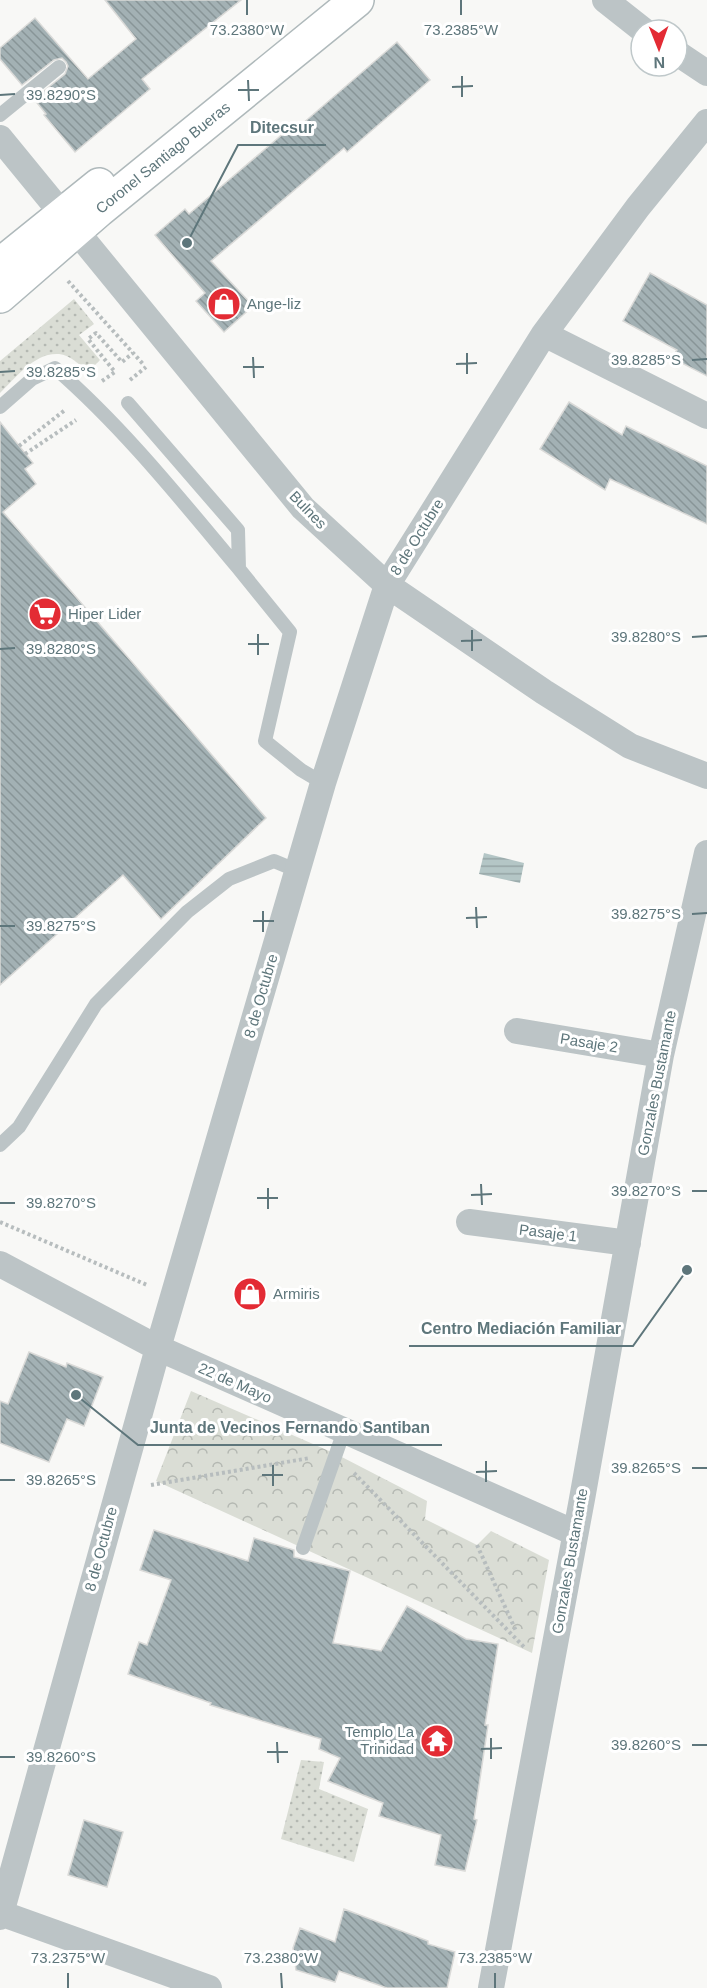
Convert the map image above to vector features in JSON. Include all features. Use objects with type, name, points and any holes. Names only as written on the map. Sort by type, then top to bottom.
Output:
[{"type":"main road","name":"Coronel Santiago Bueras","points":[[0,296],[68,223],[326,0]]},
{"type":"main road","name":"Coronel Santiago Bueras","points":[[0,265],[68,223],[99,210],[357,0]]},
{"type":"street","points":[[605,0],[629,19]]},
{"type":"street","points":[[689,61],[707,74]]},
{"type":"street","name":"8 de Octubre","points":[[0,1914],[158,1348],[323,783],[387,585],[544,334],[638,207],[707,122]]},
{"type":"street","name":"Bulnes","points":[[0,138],[303,508],[387,585],[544,692],[630,746],[707,776]]},
{"type":"street","points":[[544,334],[707,416]]},
{"type":"street","name":"Gonzales Bustamante","points":[[491,1988],[661,1055],[707,853]]},
{"type":"street","name":"Pasaje 2","points":[[517,1031],[661,1055]]},
{"type":"street","name":"Pasaje 1","points":[[469,1222],[628,1243]]},
{"type":"street","name":"22 de Mayo","points":[[0,1264],[340,1442],[575,1533]]},
{"type":"street","points":[[0,1914],[209,1988]]},
{"type":"lane","points":[[0,115],[59,67]]},
{"type":"lane","points":[[0,407],[32,379],[55,369],[96,406],[139,450],[291,632],[265,741],[323,783]]},
{"type":"lane","points":[[128,403],[238,530],[239,569]]},
{"type":"lane","points":[[0,1145],[19,1127],[96,1004],[187,912],[229,879],[274,861],[298,871]]},
{"type":"lane","points":[[303,1548],[340,1442]]},
{"type":"path","points":[[65,277],[154,376]]},
{"type":"path","points":[[26,454],[96,406]]},
{"type":"path","points":[[0,1222],[148,1286]]},
{"type":"path","points":[[117,1491],[340,1442],[516,1640],[532,1653],[549,1675]]},
{"type":"path","points":[[477,1545],[516,1631]]},
{"type":"green space","points":[[74,299],[94,324],[79,335],[100,360],[88,372],[67,356],[50,354],[26,367],[0,393],[0,361]]},
{"type":"green space","points":[[191,1391],[336,1454],[427,1501],[425,1519],[477,1545],[491,1531],[549,1560],[532,1653],[156,1481]]},
{"type":"green space","points":[[301,1760],[324,1762],[319,1789],[368,1809],[354,1862],[281,1839]]},
{"type":"shaded area","points":[[484,853],[524,863],[520,883],[479,874]]},
{"type":"building","points":[[105,0],[241,0],[142,79],[150,89],[75,152],[44,115],[46,114],[34,99],[65,74],[68,66],[66,62],[62,58],[54,60],[22,85],[0,59],[0,48],[35,18],[88,79],[136,39]]},
{"type":"building","points":[[397,42],[430,80],[347,152],[344,148],[211,261],[253,306],[224,332],[196,301],[205,293],[155,235],[185,209],[189,214],[291,127],[294,131]]},
{"type":"building","points":[[650,273],[707,305],[707,376],[672,358],[677,350],[623,321]]},
{"type":"building","points":[[569,402],[622,435],[626,426],[707,466],[707,524],[610,479],[605,490],[540,449]]},
{"type":"building","name":"Hiper Lider","points":[[0,422],[33,463],[25,469],[36,484],[3,512],[266,818],[161,919],[123,875],[0,985]]},
{"type":"building","points":[[29,1352],[66,1367],[67,1363],[103,1377],[84,1426],[67,1419],[49,1462],[0,1443],[0,1401],[8,1404]]},
{"type":"building","points":[[154,1530],[248,1561],[254,1538],[294,1550],[294,1557],[350,1571],[333,1643],[381,1651],[407,1606],[466,1639],[498,1644],[485,1725],[488,1725],[474,1819],[477,1820],[465,1871],[435,1865],[441,1835],[379,1816],[383,1803],[328,1781],[340,1758],[319,1749],[321,1739],[210,1705],[211,1703],[128,1674],[139,1642],[147,1645],[171,1580],[140,1570]]},
{"type":"building","points":[[84,1820],[123,1832],[107,1887],[68,1875]]},
{"type":"building","points":[[344,1909],[428,1941],[428,1944],[455,1952],[447,1988],[387,1988],[339,1971],[335,1982],[296,1970],[293,1948],[300,1928],[335,1942]]},
{"type":"place","name":"Ditecsur","points":[[187,243]]},
{"type":"place","name":"Ange-liz","points":[[224,304]]},
{"type":"place","name":"Hiper Lider","points":[[45,614]]},
{"type":"place","name":"Centro Mediación Familiar","points":[[687,1270]]},
{"type":"place","name":"Armiris","points":[[250,1294]]},
{"type":"place","name":"Junta de Vecinos Fernando Santiban","points":[[76,1395]]},
{"type":"place","name":"Templo La Trinidad","points":[[437,1741]]}]
